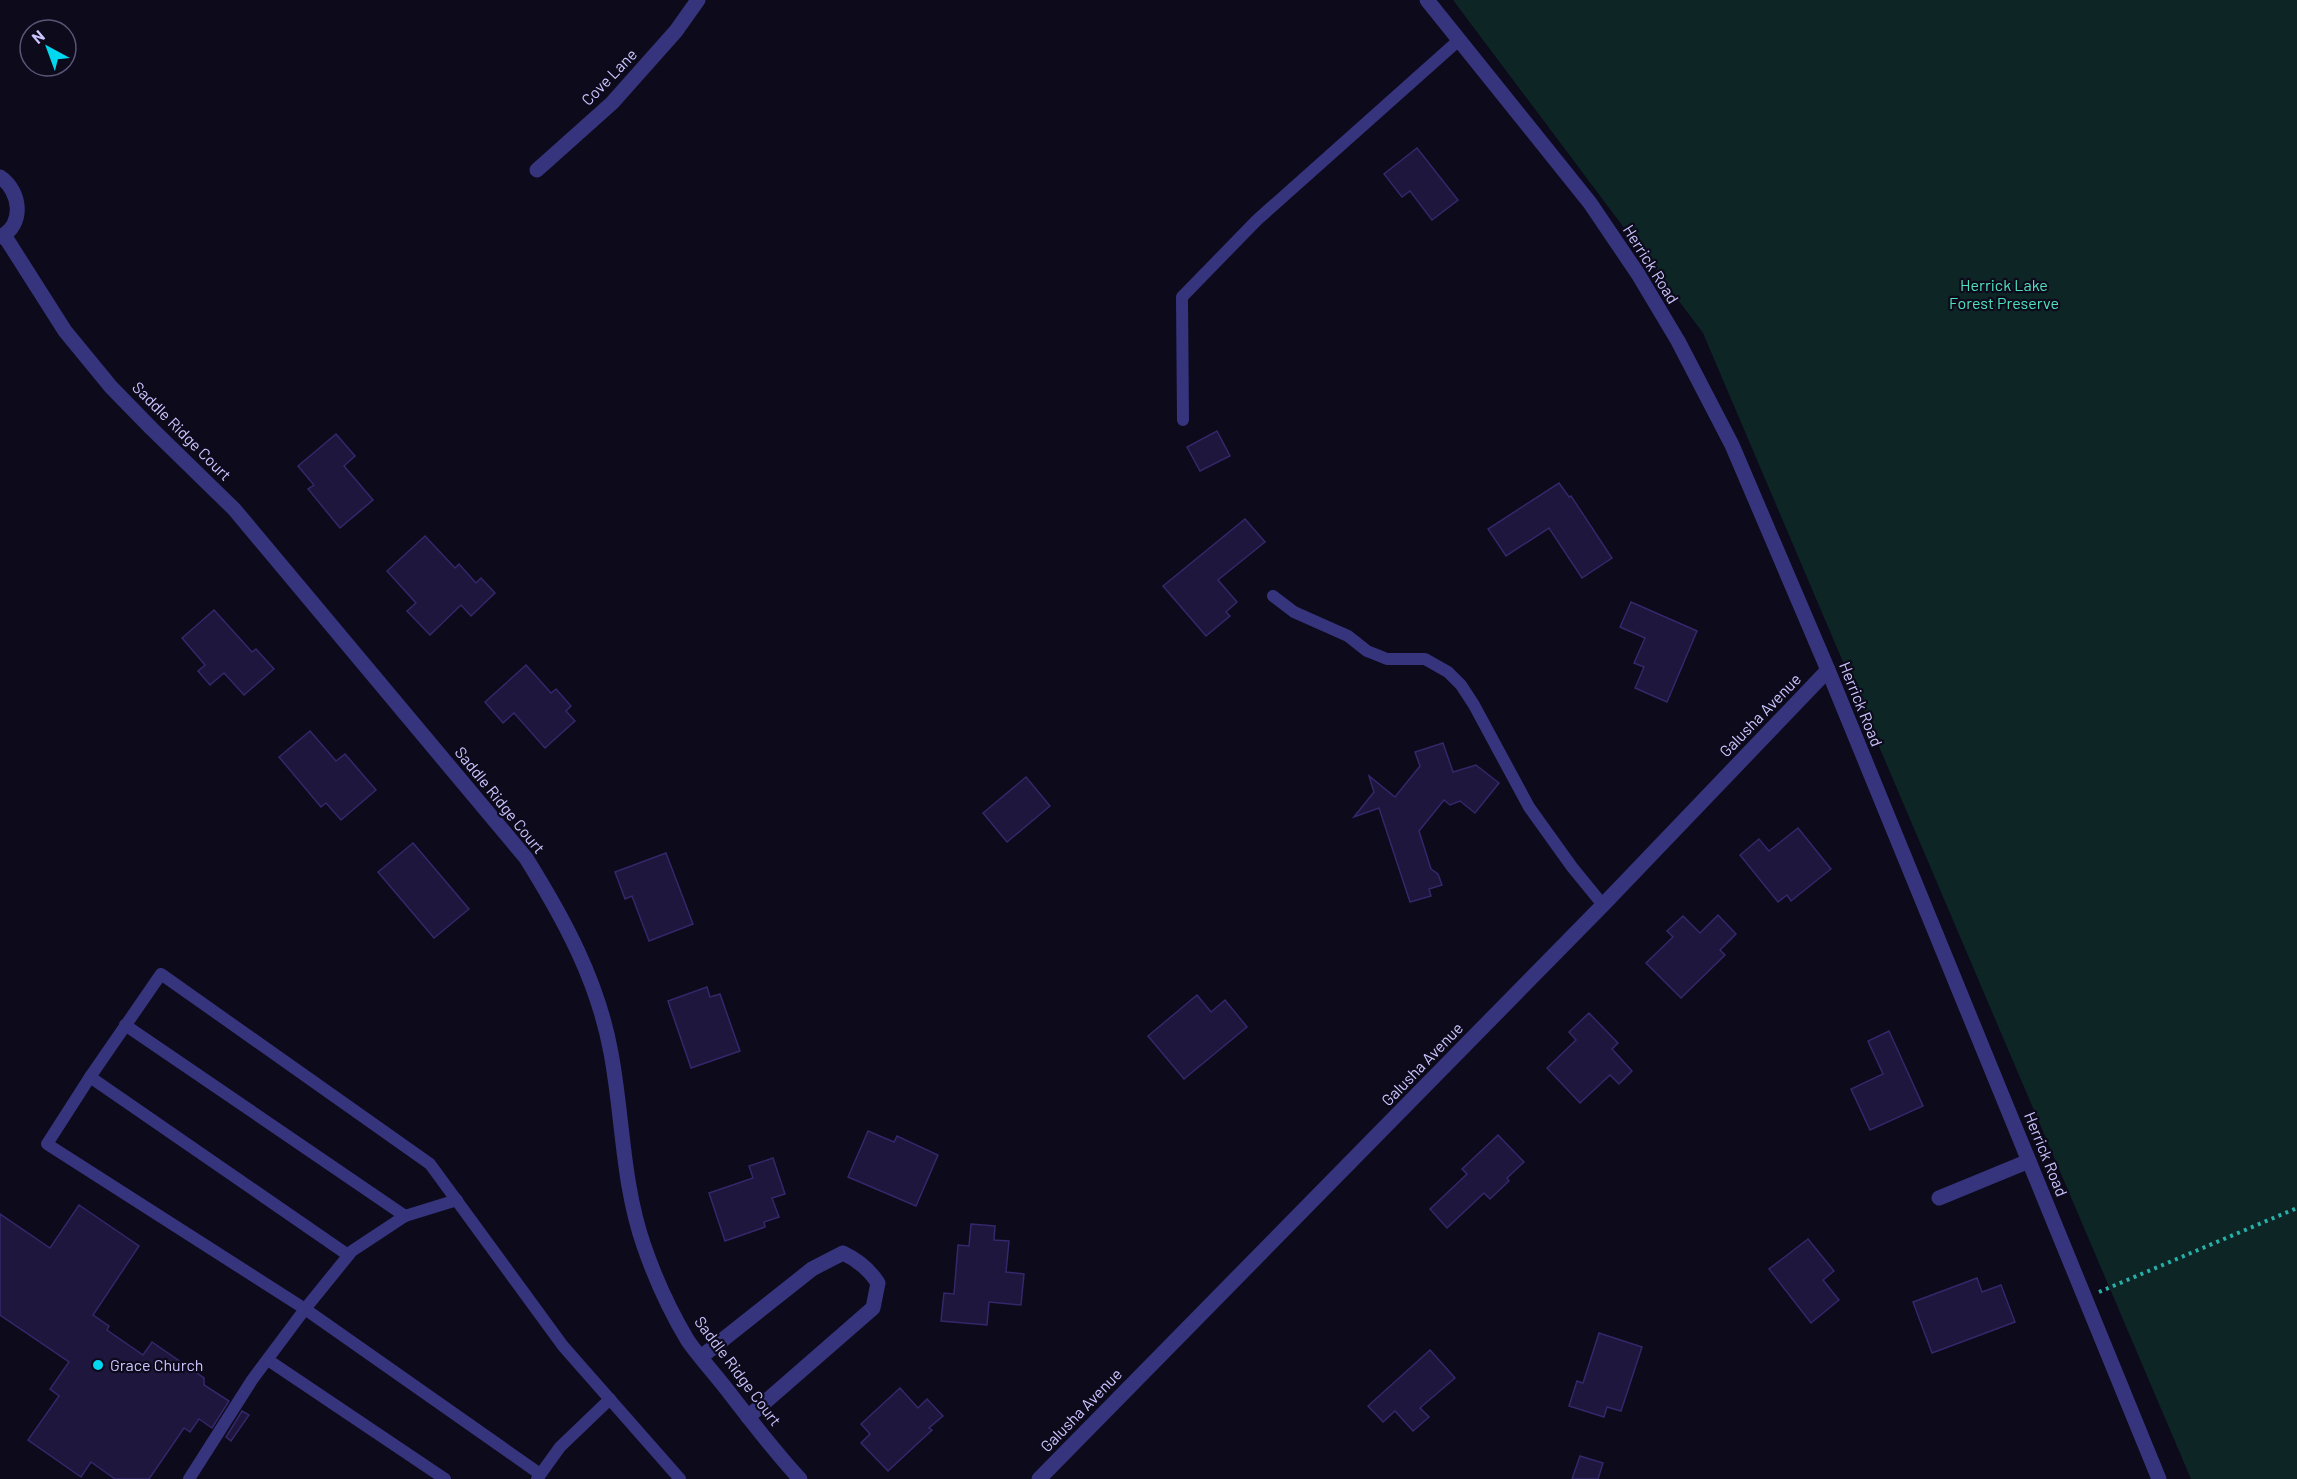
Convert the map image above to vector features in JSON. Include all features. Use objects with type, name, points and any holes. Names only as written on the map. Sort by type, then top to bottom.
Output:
[{"type":"street","name":"Cove Lane","points":[[537,170],[612,103],[676,31],[698,0]]},
{"type":"street","name":"Herrick Road","points":[[1427,0],[1590,203],[1638,274],[1678,341],[1731,445],[1828,670],[2159,1479]]},
{"type":"street","name":"Saddle Ridge Court","points":[[0,177],[12,187],[18,200],[18,213],[13,225],[2,236],[65,331],[151,428],[234,509],[526,858],[554,902],[579,951],[598,1002],[611,1052],[630,1195],[644,1245],[663,1293],[689,1341],[800,1479]]},
{"type":"street","name":"Galusha Avenue","points":[[1039,1479],[1603,905],[1828,670]]},
{"type":"street","points":[[1940,1198],[2029,1161]]},
{"type":"street","points":[[701,1357],[812,1269],[843,1253],[858,1260],[872,1275],[878,1283],[873,1308],[748,1417]]},
{"type":"lane","points":[[1183,420],[1182,297],[1257,220],[1459,40]]},
{"type":"lane","points":[[1273,596],[1294,612],[1348,636],[1367,651],[1387,659],[1425,659],[1448,672],[1461,685],[1474,705],[1529,807],[1572,867],[1603,905]]},
{"type":"lane","points":[[610,1399],[560,1447],[539,1477],[304,1310],[47,1144],[125,1025],[161,975],[430,1164],[563,1346],[610,1399],[680,1479]]},
{"type":"lane","points":[[125,1025],[405,1216]]},
{"type":"lane","points":[[90,1077],[348,1255]]},
{"type":"lane","points":[[189,1479],[252,1380],[348,1255],[405,1216],[457,1200]]},
{"type":"lane","points":[[268,1360],[445,1479]]},
{"type":"path","points":[[2107,1289],[2297,1208]]},
{"type":"green space","name":"Herrick Lake Forest Preserve","points":[[1453,0],[2297,0],[2297,1479],[2191,1479],[1703,333]]},
{"type":"building","points":[[1417,148],[1458,200],[1432,220],[1410,191],[1402,197],[1384,174]]},
{"type":"building","points":[[1217,431],[1230,456],[1200,471],[1187,447]]},
{"type":"building","points":[[336,434],[355,456],[344,466],[373,500],[340,528],[308,489],[314,485],[298,466]]},
{"type":"building","points":[[1559,483],[1569,497],[1571,496],[1612,558],[1582,578],[1549,528],[1506,556],[1488,529]]},
{"type":"building","points":[[1245,519],[1265,542],[1218,580],[1237,602],[1226,612],[1230,616],[1206,636],[1163,586]]},
{"type":"building","points":[[425,536],[455,568],[459,564],[476,583],[481,578],[495,593],[471,616],[461,605],[430,635],[407,611],[416,603],[387,571]]},
{"type":"building","points":[[1631,602],[1697,631],[1667,702],[1635,688],[1644,667],[1634,663],[1645,638],[1620,627]]},
{"type":"building","points":[[214,610],[252,652],[256,649],[274,669],[244,695],[224,673],[210,685],[198,671],[205,665],[182,638]]},
{"type":"building","points":[[526,665],[551,693],[556,689],[571,706],[566,711],[575,721],[545,748],[514,713],[503,723],[485,702]]},
{"type":"building","points":[[310,731],[336,761],[345,754],[376,790],[341,820],[326,803],[321,807],[279,757]]},
{"type":"building","points":[[1443,743],[1453,772],[1476,765],[1499,783],[1475,813],[1460,801],[1450,805],[1444,800],[1419,831],[1431,869],[1438,874],[1442,885],[1429,889],[1431,896],[1410,902],[1379,808],[1354,817],[1374,792],[1369,776],[1395,797],[1420,766],[1415,752]]},
{"type":"building","points":[[1026,777],[1050,806],[1007,842],[983,813]]},
{"type":"building","points":[[1798,828],[1831,869],[1791,901],[1787,895],[1778,902],[1740,855],[1759,839],[1769,851]]},
{"type":"building","points":[[413,843],[469,909],[434,938],[378,872]]},
{"type":"building","points":[[666,853],[693,924],[649,941],[632,896],[625,899],[615,872]]},
{"type":"building","points":[[1718,915],[1736,934],[1720,950],[1725,955],[1681,998],[1646,963],[1673,937],[1667,931],[1683,916],[1700,933]]},
{"type":"building","points":[[707,987],[710,997],[720,994],[740,1051],[691,1068],[668,1001]]},
{"type":"building","points":[[1197,995],[1211,1012],[1225,1000],[1247,1027],[1184,1079],[1148,1036]]},
{"type":"building","points":[[1589,1013],[1618,1043],[1612,1049],[1632,1071],[1619,1084],[1610,1075],[1580,1103],[1547,1068],[1576,1040],[1569,1032]]},
{"type":"building","points":[[1889,1031],[1923,1106],[1870,1130],[1851,1089],[1883,1074],[1868,1041]]},
{"type":"building","points":[[868,1131],[894,1142],[897,1136],[938,1155],[916,1206],[848,1177]]},
{"type":"building","points":[[1498,1135],[1524,1162],[1507,1178],[1509,1181],[1490,1199],[1484,1193],[1447,1228],[1430,1209],[1467,1174],[1462,1169]]},
{"type":"building","points":[[773,1158],[785,1194],[772,1198],[779,1217],[764,1222],[765,1227],[725,1241],[709,1193],[753,1178],[749,1166]]},
{"type":"building","points":[[79,1205],[139,1246],[93,1315],[109,1326],[107,1330],[143,1355],[152,1342],[204,1378],[204,1385],[229,1401],[212,1428],[199,1419],[190,1432],[184,1428],[149,1479],[115,1479],[91,1462],[81,1477],[28,1440],[59,1396],[50,1389],[69,1362],[0,1315],[0,1214],[50,1248]]},
{"type":"building","points":[[971,1224],[995,1226],[994,1240],[1009,1241],[1006,1272],[1024,1274],[1021,1305],[989,1302],[987,1325],[941,1321],[944,1293],[954,1294],[958,1245],[969,1246]]},
{"type":"building","points":[[1808,1239],[1834,1271],[1823,1280],[1839,1300],[1811,1323],[1769,1269]]},
{"type":"building","points":[[1977,1278],[1982,1292],[2001,1285],[2015,1322],[1932,1353],[1913,1302]]},
{"type":"building","points":[[1599,1333],[1642,1347],[1621,1411],[1607,1407],[1604,1417],[1569,1406],[1577,1381],[1583,1383]]},
{"type":"building","points":[[1430,1350],[1455,1378],[1420,1408],[1429,1417],[1413,1431],[1395,1411],[1383,1422],[1368,1406]]},
{"type":"building","points":[[900,1388],[918,1408],[927,1399],[943,1416],[929,1428],[932,1430],[888,1471],[861,1443],[870,1434],[861,1424]]},
{"type":"building","points":[[242,1411],[249,1415],[231,1441],[226,1437]]},
{"type":"building","points":[[1580,1456],[1603,1463],[1598,1479],[1572,1479]]},
{"type":"place","name":"Grace Church","points":[[98,1365]]}]
